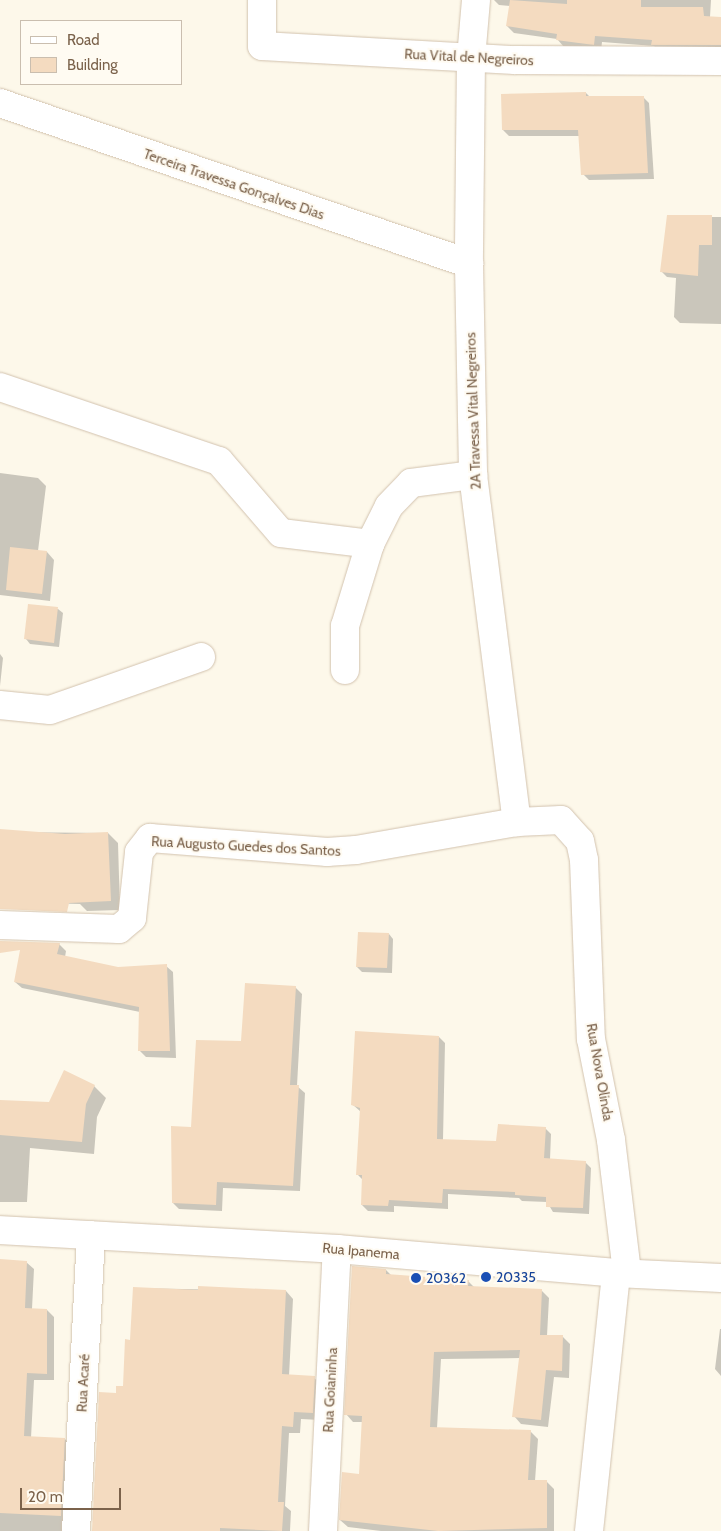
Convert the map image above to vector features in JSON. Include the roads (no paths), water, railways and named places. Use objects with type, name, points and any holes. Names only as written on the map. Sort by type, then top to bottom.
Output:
[{"type":"street","name":"Rua Vital de Negreiros","points":[[262,0],[262,46],[471,58],[721,61]]},
{"type":"street","name":"2A Travessa Vital Negreiros","points":[[476,0],[471,58],[469,264],[473,475],[517,822]]},
{"type":"street","name":"Terceira Travessa Gonçalves Dias","points":[[0,103],[469,264]]},
{"type":"street","points":[[0,387],[219,461],[281,533],[370,544]]},
{"type":"street","points":[[345,670],[345,626],[370,544],[389,506],[411,483],[473,475]]},
{"type":"street","points":[[0,705],[50,710],[201,657]]},
{"type":"street","name":"Rua Augusto Guedes dos Santos","points":[[0,925],[119,929],[132,918],[139,852],[150,838],[327,852],[356,850],[517,822],[561,820]]},
{"type":"street","name":"Rua Nova Olinda","points":[[561,820],[580,841],[584,860],[591,1038],[611,1140],[621,1273],[590,1531]]},
{"type":"street","name":"Rua Ipanema","points":[[0,1230],[338,1249],[621,1273],[721,1278]]},
{"type":"street","name":"Rua Acaré","points":[[76,1531],[91,1235]]},
{"type":"street","name":"Rua Goianinha","points":[[323,1531],[338,1249]]},
{"type":"place","name":"20335","points":[[486,1277]]},
{"type":"place","name":"20362","points":[[416,1278]]}]
